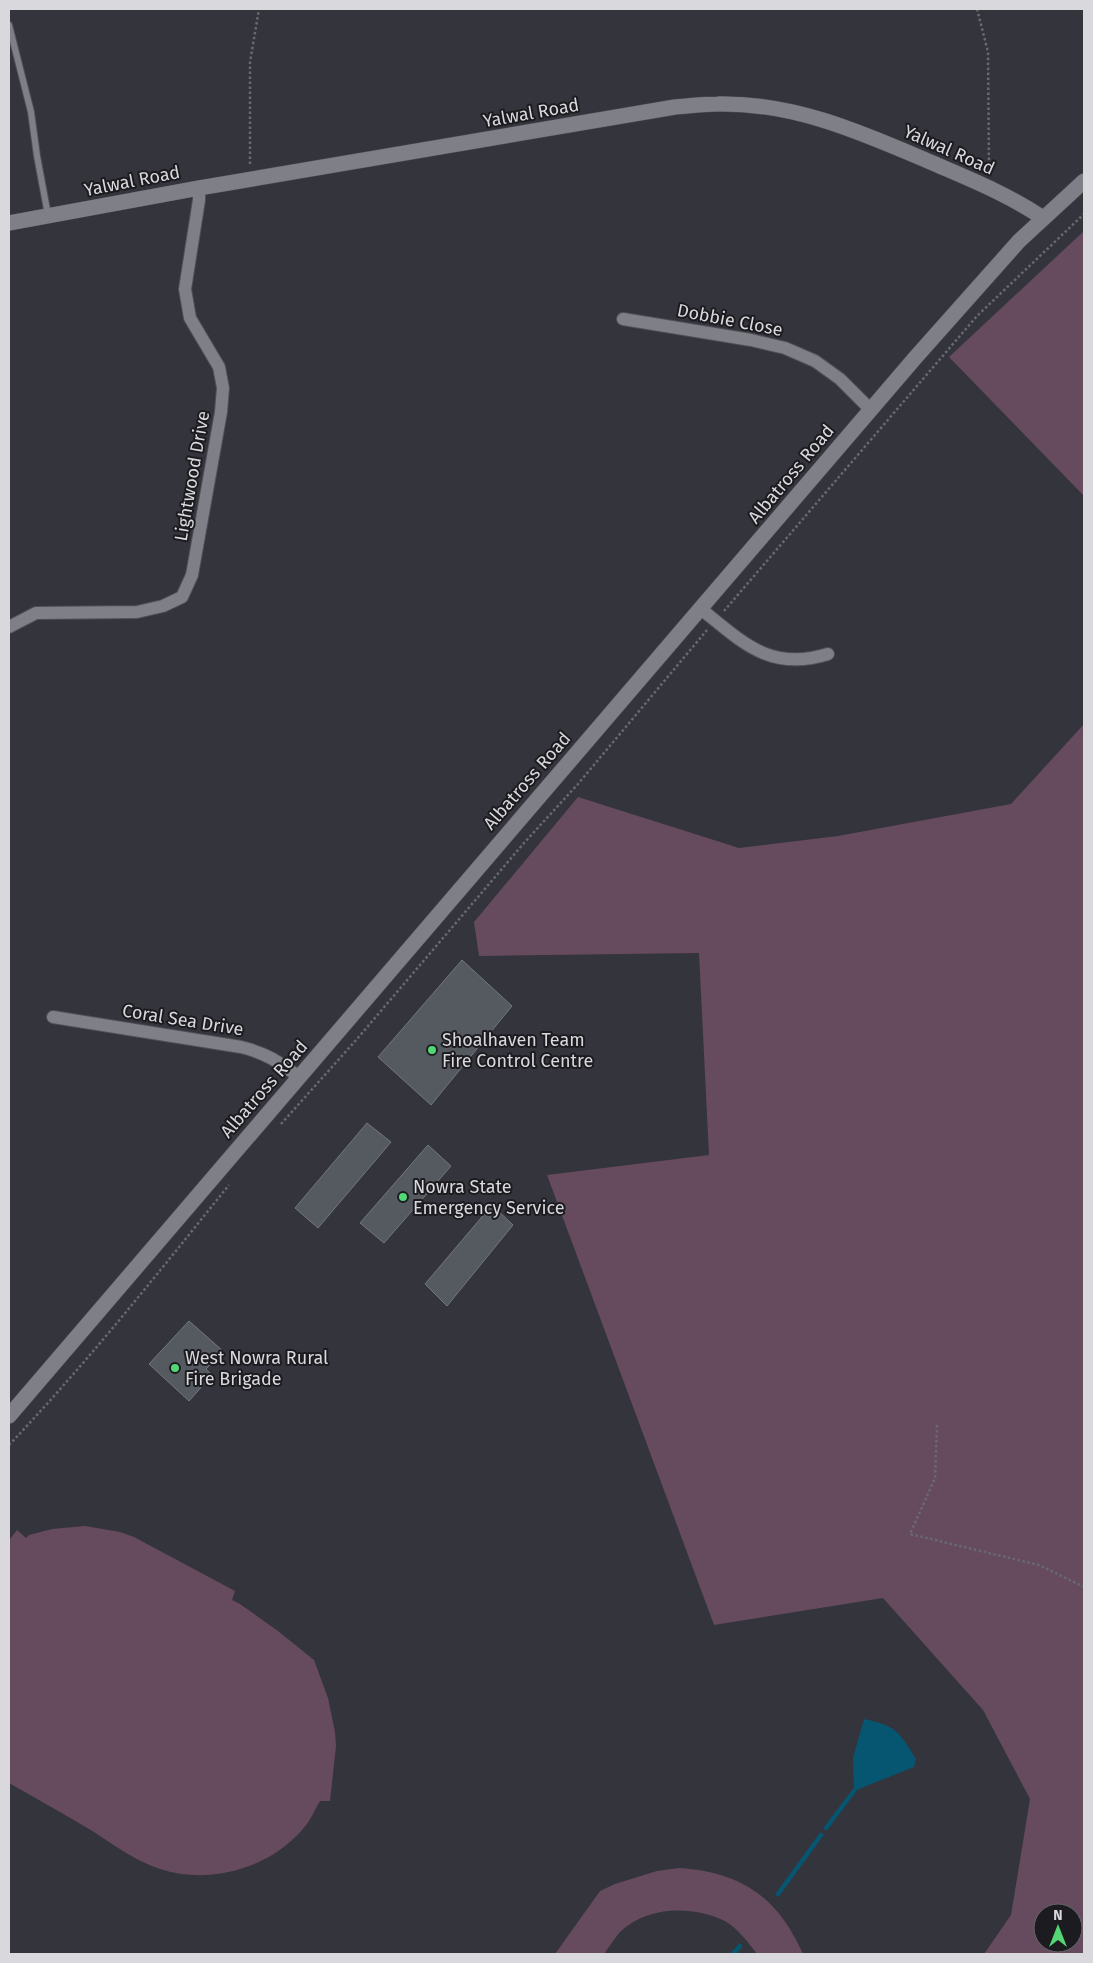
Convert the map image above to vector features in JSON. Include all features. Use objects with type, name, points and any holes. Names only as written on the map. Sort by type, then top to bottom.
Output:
[{"type":"main road","name":"Yalwal Road","points":[[9,223],[250,179],[675,107],[717,104],[782,110],[838,124],[989,187],[1026,206],[1043,218]]},
{"type":"main road","name":"Albatross Road","points":[[9,1416],[870,410],[1019,241],[1084,181]]},
{"type":"street","name":"Lightwood Drive","points":[[9,627],[36,613],[137,612],[163,606],[182,596],[192,575],[221,412],[223,388],[219,367],[190,318],[185,288],[199,200],[199,188]]},
{"type":"street","name":"Dobbie Close","points":[[623,319],[752,340],[785,348],[815,361],[840,379],[870,410]]},
{"type":"street","points":[[701,609],[756,652],[769,656],[802,660],[814,659],[828,654]]},
{"type":"street","name":"Coral Sea Drive","points":[[53,1017],[241,1047],[260,1052],[276,1060],[299,1077]]},
{"type":"lane","points":[[9,25],[32,112],[37,156],[48,216]]},
{"type":"path","points":[[250,179],[250,62],[258,9]]},
{"type":"path","points":[[977,9],[988,52],[989,187]]},
{"type":"path","points":[[280,1125],[357,1039],[524,843],[578,784],[977,316],[1084,214]]},
{"type":"path","points":[[9,1445],[104,1339],[232,1181]]},
{"type":"path","points":[[937,1425],[935,1478],[910,1534],[1039,1564],[1084,1587]]},
{"type":"shaded area","points":[[1084,231],[1084,496],[949,357]]},
{"type":"shaded area","points":[[1084,724],[1084,1954],[984,1954],[1011,1915],[1030,1799],[983,1710],[883,1598],[714,1625],[547,1175],[709,1155],[699,953],[479,956],[474,922],[578,797],[739,848],[838,836],[1011,804]]},
{"type":"shaded area","points":[[85,1526],[120,1532],[134,1537],[235,1591],[232,1600],[278,1631],[314,1660],[328,1698],[335,1732],[336,1746],[330,1801],[320,1801],[305,1827],[288,1844],[272,1855],[255,1864],[217,1874],[179,1874],[160,1869],[118,1848],[9,1783],[9,1540],[17,1530],[26,1538],[29,1535],[52,1529]]},
{"type":"shaded area","points":[[679,1868],[721,1875],[755,1891],[782,1917],[803,1954],[757,1954],[747,1941],[725,1921],[699,1912],[670,1911],[643,1917],[631,1923],[620,1932],[604,1954],[555,1954],[600,1891],[615,1884],[657,1871]]},
{"type":"water","points":[[864,1719],[890,1727],[901,1736],[916,1759],[914,1767],[854,1791],[853,1758]]},
{"type":"building","points":[[462,960],[512,1006],[431,1105],[378,1057]]},
{"type":"building","points":[[367,1123],[391,1142],[318,1228],[295,1208]]},
{"type":"building","name":"Nowra State Emergency Service","points":[[428,1145],[451,1166],[384,1243],[360,1223]]},
{"type":"building","points":[[492,1205],[513,1225],[447,1306],[425,1284]]},
{"type":"building","points":[[189,1321],[223,1351],[206,1369],[212,1375],[189,1401],[149,1364]]},
{"type":"waterway","points":[[826,1828],[854,1791]]},
{"type":"waterway","points":[[778,1894],[821,1835]]},
{"type":"waterway","points":[[733,1954],[740,1946]]},
{"type":"place","name":"Shoalhaven Team Fire Control Centre","points":[[432,1050]]},
{"type":"place","name":"Nowra State Emergency Service","points":[[403,1197]]},
{"type":"place","name":"West Nowra Rural Fire Brigade","points":[[175,1368]]}]
